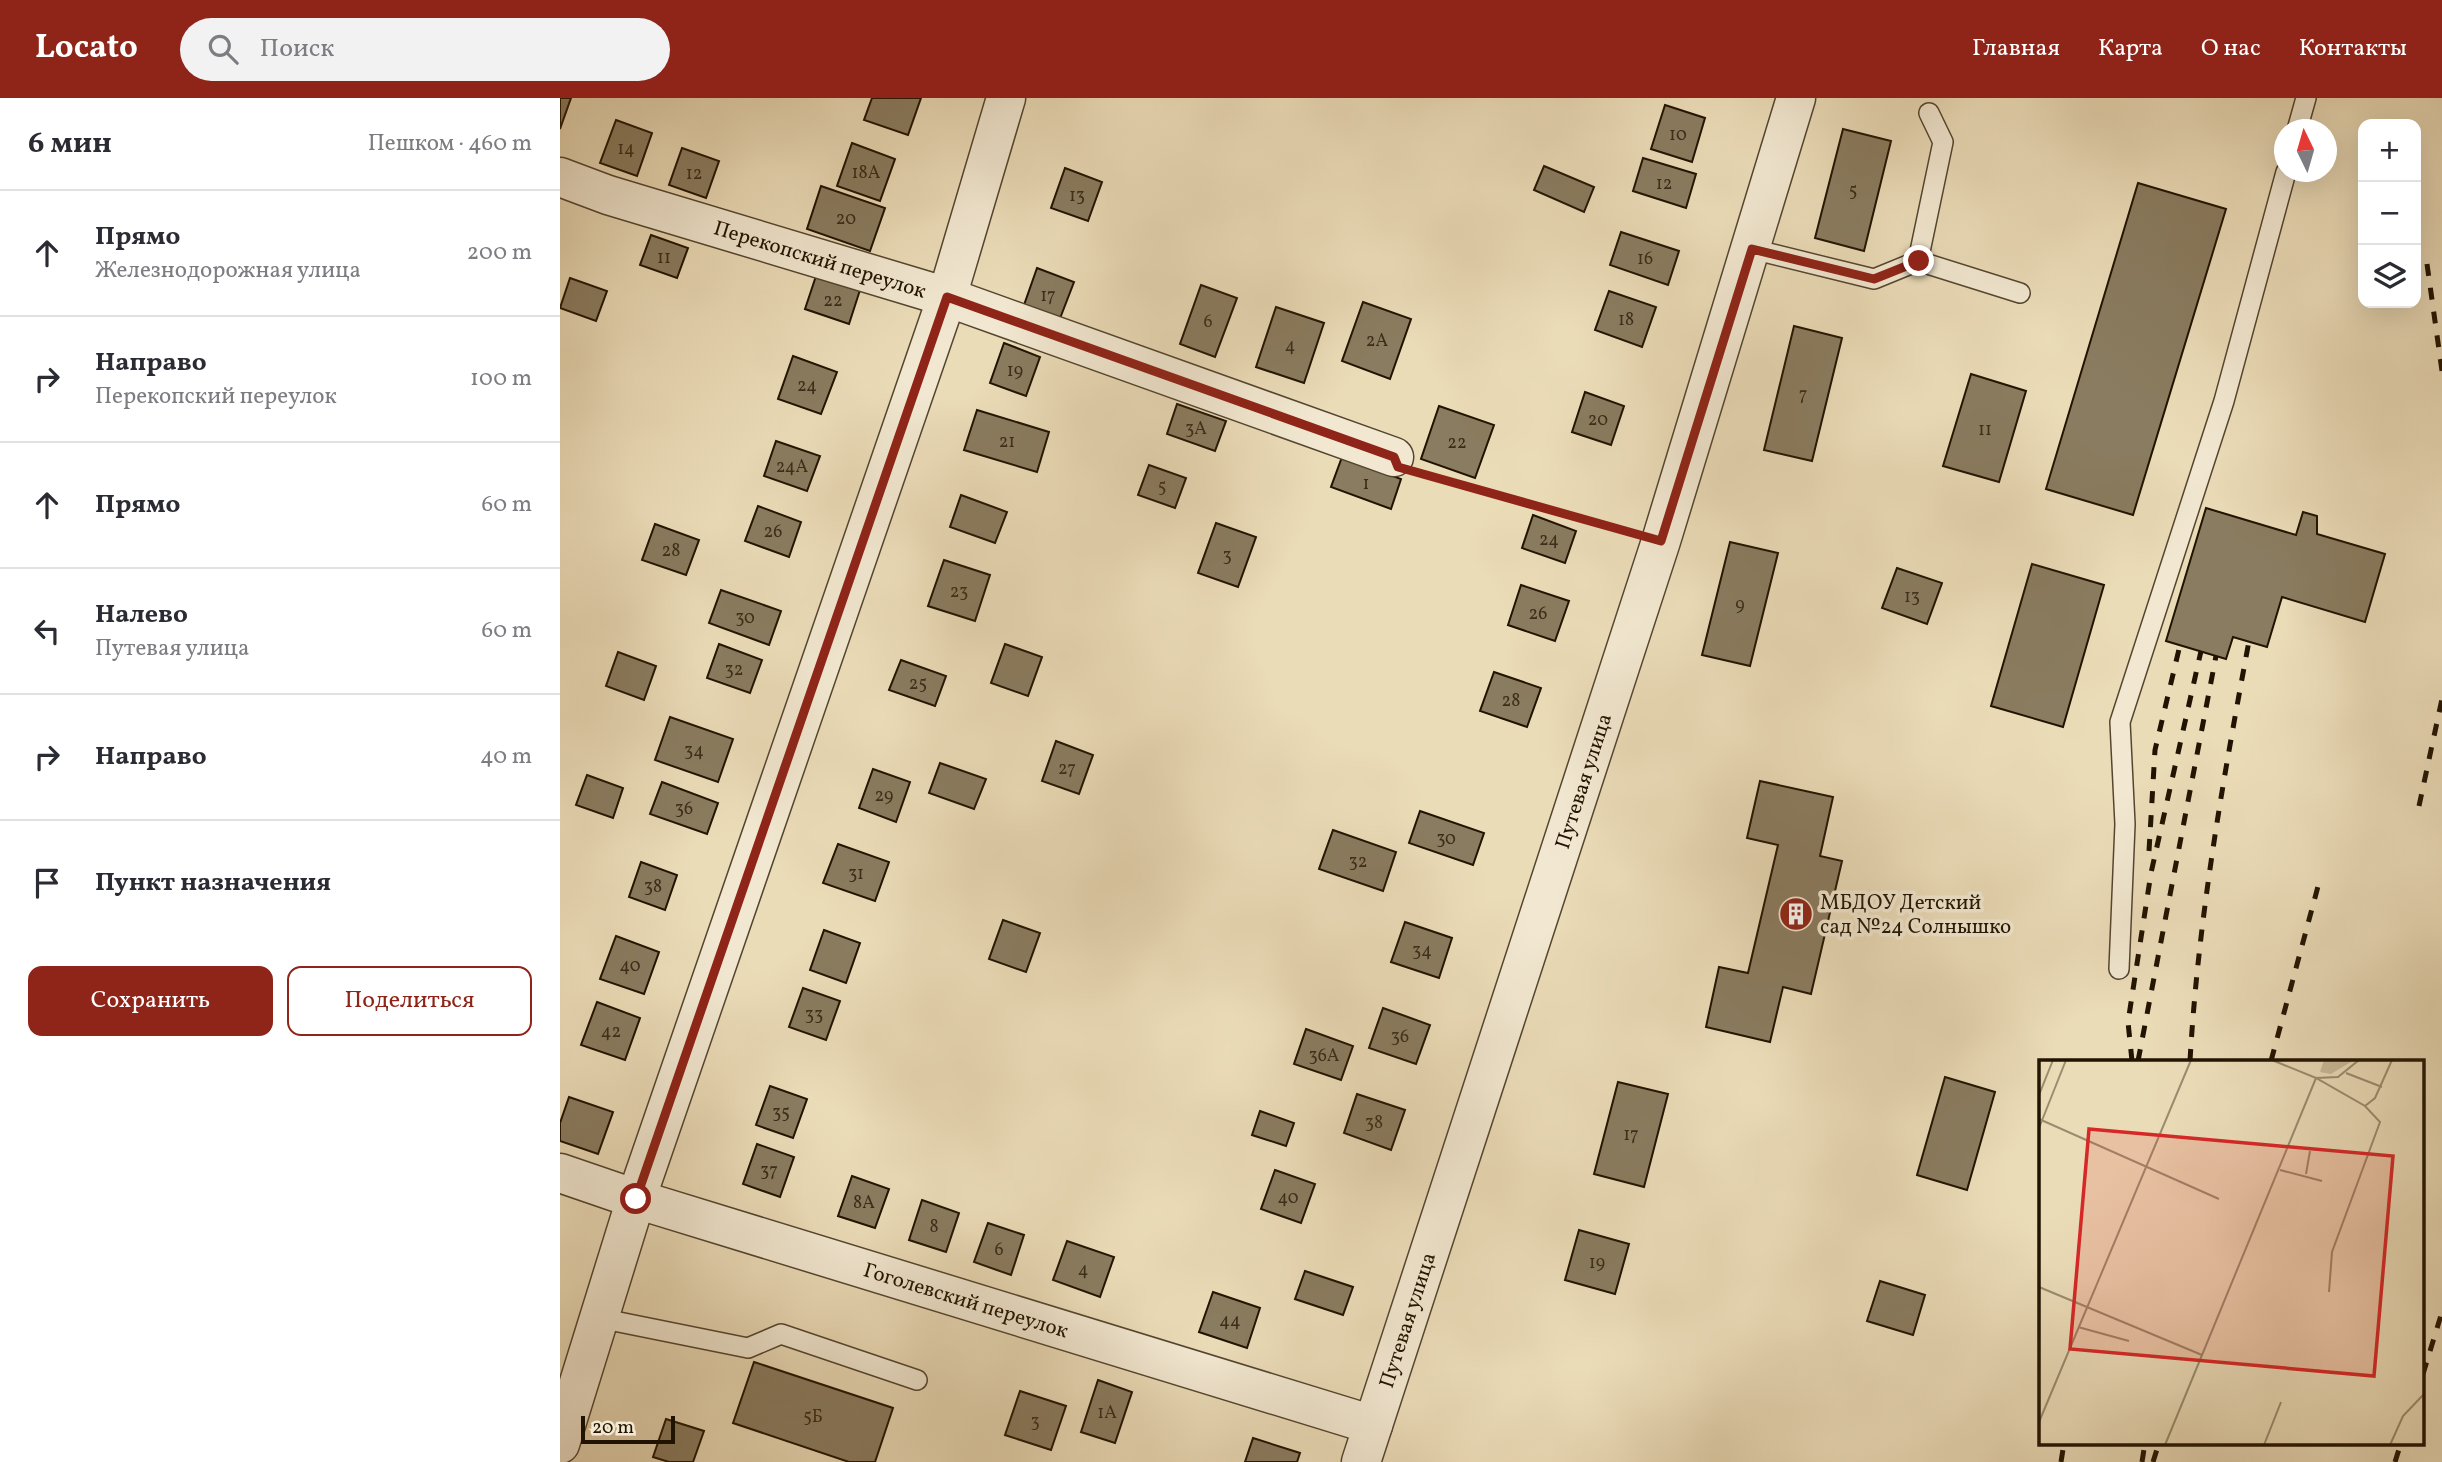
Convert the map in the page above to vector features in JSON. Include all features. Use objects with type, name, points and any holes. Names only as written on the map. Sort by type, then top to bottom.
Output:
[{"type":"street","points":[[560,1444],[636,1199],[947,297],[1006,98]]},
{"type":"street","name":"Путевая улица","points":[[1362,1462],[1661,541],[1796,98]]},
{"type":"street","name":"Перекопский переулок","points":[[560,177],[608,195],[947,297],[1394,457]]},
{"type":"street","name":"Гоголевский переулок","points":[[560,1173],[636,1199],[1373,1425]]},
{"type":"lane","points":[[2300,119],[2306,98]]},
{"type":"lane","points":[[1919,261],[1943,142],[1929,113]]},
{"type":"lane","points":[[2119,970],[2125,824],[2120,722],[2224,401],[2283,182]]},
{"type":"lane","points":[[1752,249],[1874,279],[1919,261],[2020,293]]},
{"type":"lane","points":[[599,1318],[748,1348],[781,1334],[917,1380]]},
{"type":"path","points":[[1394,457],[1398,467],[1661,541]]},
{"type":"building","points":[[560,98],[571,98],[560,129]]},
{"type":"building","points":[[872,98],[921,98],[908,135],[864,120]]},
{"type":"building","points":[[1665,105],[1705,118],[1692,162],[1651,149]]},
{"type":"building","points":[[616,120],[652,133],[637,176],[600,163]]},
{"type":"building","points":[[1843,129],[1891,141],[1864,251],[1815,238]]},
{"type":"building","points":[[852,143],[895,159],[880,201],[837,186]]},
{"type":"building","points":[[682,148],[719,161],[706,198],[669,185]]},
{"type":"building","points":[[1643,158],[1696,174],[1686,208],[1633,191]]},
{"type":"building","points":[[1544,166],[1594,187],[1584,212],[1534,190]]},
{"type":"building","points":[[1065,168],[1102,182],[1088,221],[1051,208]]},
{"type":"building","points":[[2138,183],[2226,209],[2133,515],[2046,489]]},
{"type":"building","points":[[821,186],[885,208],[870,251],[807,229]]},
{"type":"building","points":[[1621,232],[1679,251],[1668,285],[1610,265]]},
{"type":"building","points":[[651,235],[688,248],[677,278],[640,265]]},
{"type":"building","points":[[1037,268],[1074,282],[1059,321],[1023,308]]},
{"type":"building","points":[[816,276],[860,290],[849,324],[805,309]]},
{"type":"building","points":[[570,278],[607,291],[596,321],[560,308]]},
{"type":"building","points":[[1201,285],[1237,298],[1215,357],[1180,344]]},
{"type":"building","points":[[1609,291],[1656,307],[1642,347],[1595,330]]},
{"type":"building","points":[[1363,302],[1411,319],[1390,379],[1342,361]]},
{"type":"building","points":[[1276,307],[1324,323],[1304,383],[1256,367]]},
{"type":"building","points":[[1794,326],[1842,338],[1812,461],[1764,450]]},
{"type":"building","points":[[1004,343],[1040,357],[1026,396],[990,383]]},
{"type":"building","points":[[793,356],[837,372],[821,414],[778,399]]},
{"type":"building","points":[[1971,374],[2026,391],[1999,482],[1943,466]]},
{"type":"building","points":[[1585,392],[1624,406],[1611,445],[1572,432]]},
{"type":"building","points":[[1177,404],[1226,421],[1215,451],[1167,434]]},
{"type":"building","points":[[1439,406],[1494,425],[1475,478],[1421,459]]},
{"type":"building","points":[[977,410],[1049,432],[1037,472],[964,450]]},
{"type":"building","points":[[776,441],[820,456],[807,491],[764,476]]},
{"type":"building","points":[[1342,457],[1401,479],[1391,509],[1331,487]]},
{"type":"building","points":[[1149,465],[1186,478],[1175,508],[1138,495]]},
{"type":"building","points":[[961,495],[1007,512],[995,543],[950,527]]},
{"type":"building","points":[[758,506],[801,522],[789,557],[745,541]]},
{"type":"building","points":[[2206,508],[2296,535],[2303,512],[2317,516],[2317,534],[2385,554],[2365,622],[2282,597],[2267,647],[2233,637],[2226,659],[2166,641]]},
{"type":"building","points":[[1533,515],[1576,531],[1565,563],[1522,548]]},
{"type":"building","points":[[1216,523],[1256,537],[1238,587],[1198,573]]},
{"type":"building","points":[[655,524],[699,540],[686,575],[642,560]]},
{"type":"building","points":[[1730,542],[1778,553],[1750,666],[1702,655]]},
{"type":"building","points":[[944,560],[990,575],[975,621],[928,606]]},
{"type":"building","points":[[2032,564],[2104,585],[2063,727],[1991,706]]},
{"type":"building","points":[[1897,568],[1942,583],[1927,624],[1882,608]]},
{"type":"building","points":[[1521,585],[1569,601],[1555,641],[1508,625]]},
{"type":"building","points":[[721,590],[781,611],[769,645],[709,623]]},
{"type":"building","points":[[719,644],[762,660],[750,693],[707,678]]},
{"type":"building","points":[[1005,644],[1042,657],[1028,696],[991,683]]},
{"type":"building","points":[[618,652],[656,666],[644,700],[606,686]]},
{"type":"building","points":[[901,660],[946,676],[935,706],[889,690]]},
{"type":"building","points":[[1494,672],[1541,688],[1527,727],[1480,711]]},
{"type":"building","points":[[670,717],[733,739],[718,782],[655,760]]},
{"type":"building","points":[[1056,741],[1093,755],[1079,794],[1042,781]]},
{"type":"building","points":[[940,763],[986,779],[974,809],[929,793]]},
{"type":"building","points":[[873,769],[910,782],[896,822],[859,808]]},
{"type":"building","points":[[587,775],[623,788],[613,818],[576,805]]},
{"type":"building","name":"МБДОУ Детский сад №24 Солнышко","points":[[1760,781],[1833,797],[1820,856],[1842,861],[1811,994],[1783,987],[1770,1042],[1706,1027],[1719,967],[1748,973],[1778,845],[1747,838]]},
{"type":"building","points":[[662,782],[718,803],[707,834],[650,814]]},
{"type":"building","points":[[1420,811],[1484,833],[1473,865],[1409,843]]},
{"type":"building","points":[[1333,830],[1396,852],[1383,891],[1319,869]]},
{"type":"building","points":[[838,844],[889,862],[875,901],[823,883]]},
{"type":"building","points":[[641,862],[677,875],[665,910],[629,897]]},
{"type":"building","points":[[1003,920],[1040,933],[1026,972],[989,959]]},
{"type":"building","points":[[1405,922],[1452,938],[1439,978],[1391,962]]},
{"type":"building","points":[[824,930],[860,943],[846,983],[810,970]]},
{"type":"building","points":[[616,936],[659,952],[644,994],[600,979]]},
{"type":"building","points":[[803,988],[840,1001],[826,1040],[789,1027]]},
{"type":"building","points":[[597,1002],[640,1018],[625,1060],[581,1045]]},
{"type":"building","points":[[1383,1008],[1430,1025],[1416,1064],[1369,1048]]},
{"type":"building","points":[[1306,1029],[1353,1046],[1341,1080],[1294,1064]]},
{"type":"building","points":[[1945,1077],[1995,1092],[1967,1190],[1917,1175]]},
{"type":"building","points":[[1618,1082],[1668,1094],[1644,1187],[1594,1174]]},
{"type":"building","points":[[770,1086],[807,1099],[793,1138],[756,1125]]},
{"type":"building","points":[[1357,1094],[1405,1110],[1391,1150],[1344,1133]]},
{"type":"building","points":[[569,1097],[613,1112],[598,1154],[560,1141],[560,1123]]},
{"type":"building","points":[[1260,1111],[1294,1123],[1286,1146],[1252,1135]]},
{"type":"building","points":[[757,1144],[794,1157],[780,1197],[743,1184]]},
{"type":"building","points":[[1275,1170],[1315,1184],[1301,1223],[1261,1209]]},
{"type":"building","points":[[852,1176],[889,1189],[875,1228],[838,1216]]},
{"type":"building","points":[[922,1200],[959,1213],[946,1252],[909,1240]]},
{"type":"building","points":[[988,1223],[1024,1235],[1011,1275],[974,1262]]},
{"type":"building","points":[[1579,1230],[1629,1244],[1615,1294],[1565,1280]]},
{"type":"building","points":[[1067,1241],[1114,1257],[1100,1297],[1053,1280]]},
{"type":"building","points":[[1305,1271],[1353,1287],[1343,1315],[1295,1299]]},
{"type":"building","points":[[1880,1281],[1925,1295],[1913,1335],[1867,1321]]},
{"type":"building","points":[[1213,1292],[1260,1308],[1247,1348],[1199,1332]]},
{"type":"building","points":[[754,1362],[893,1408],[875,1462],[849,1462],[733,1423]]},
{"type":"building","points":[[1098,1380],[1132,1392],[1115,1443],[1081,1432]]},
{"type":"building","points":[[1020,1391],[1066,1406],[1051,1450],[1005,1435]]},
{"type":"building","points":[[666,1419],[704,1431],[693,1462],[669,1462],[653,1457]]},
{"type":"building","points":[[1253,1438],[1300,1453],[1297,1462],[1245,1462]]},
{"type":"railway","points":[[2427,264],[2442,371]]},
{"type":"railway","points":[[2190,1060],[2205,903],[2249,641]]},
{"type":"railway","points":[[2149,851],[2155,750],[2180,645]]},
{"type":"railway","points":[[2132,1060],[2128,1022],[2151,873],[2201,651]]},
{"type":"railway","points":[[2138,1060],[2216,656]]},
{"type":"railway","points":[[2419,806],[2442,699]]},
{"type":"railway","points":[[2271,1060],[2320,879]]},
{"type":"railway","points":[[2424,1371],[2442,1312]]},
{"type":"railway","points":[[2061,1462],[2064,1444]]},
{"type":"railway","points":[[2142,1462],[2145,1444]]},
{"type":"railway","points":[[2153,1462],[2159,1444]]},
{"type":"railway","points":[[2395,1462],[2401,1444]]},
{"type":"place","name":"МБДОУ Детский сад №24 Солнышко","points":[[1796,914]]},
{"type":"route","points":[[636,1199],[947,297],[1394,457],[1398,467],[1661,541],[1752,249],[1874,279],[1919,261]]}]
